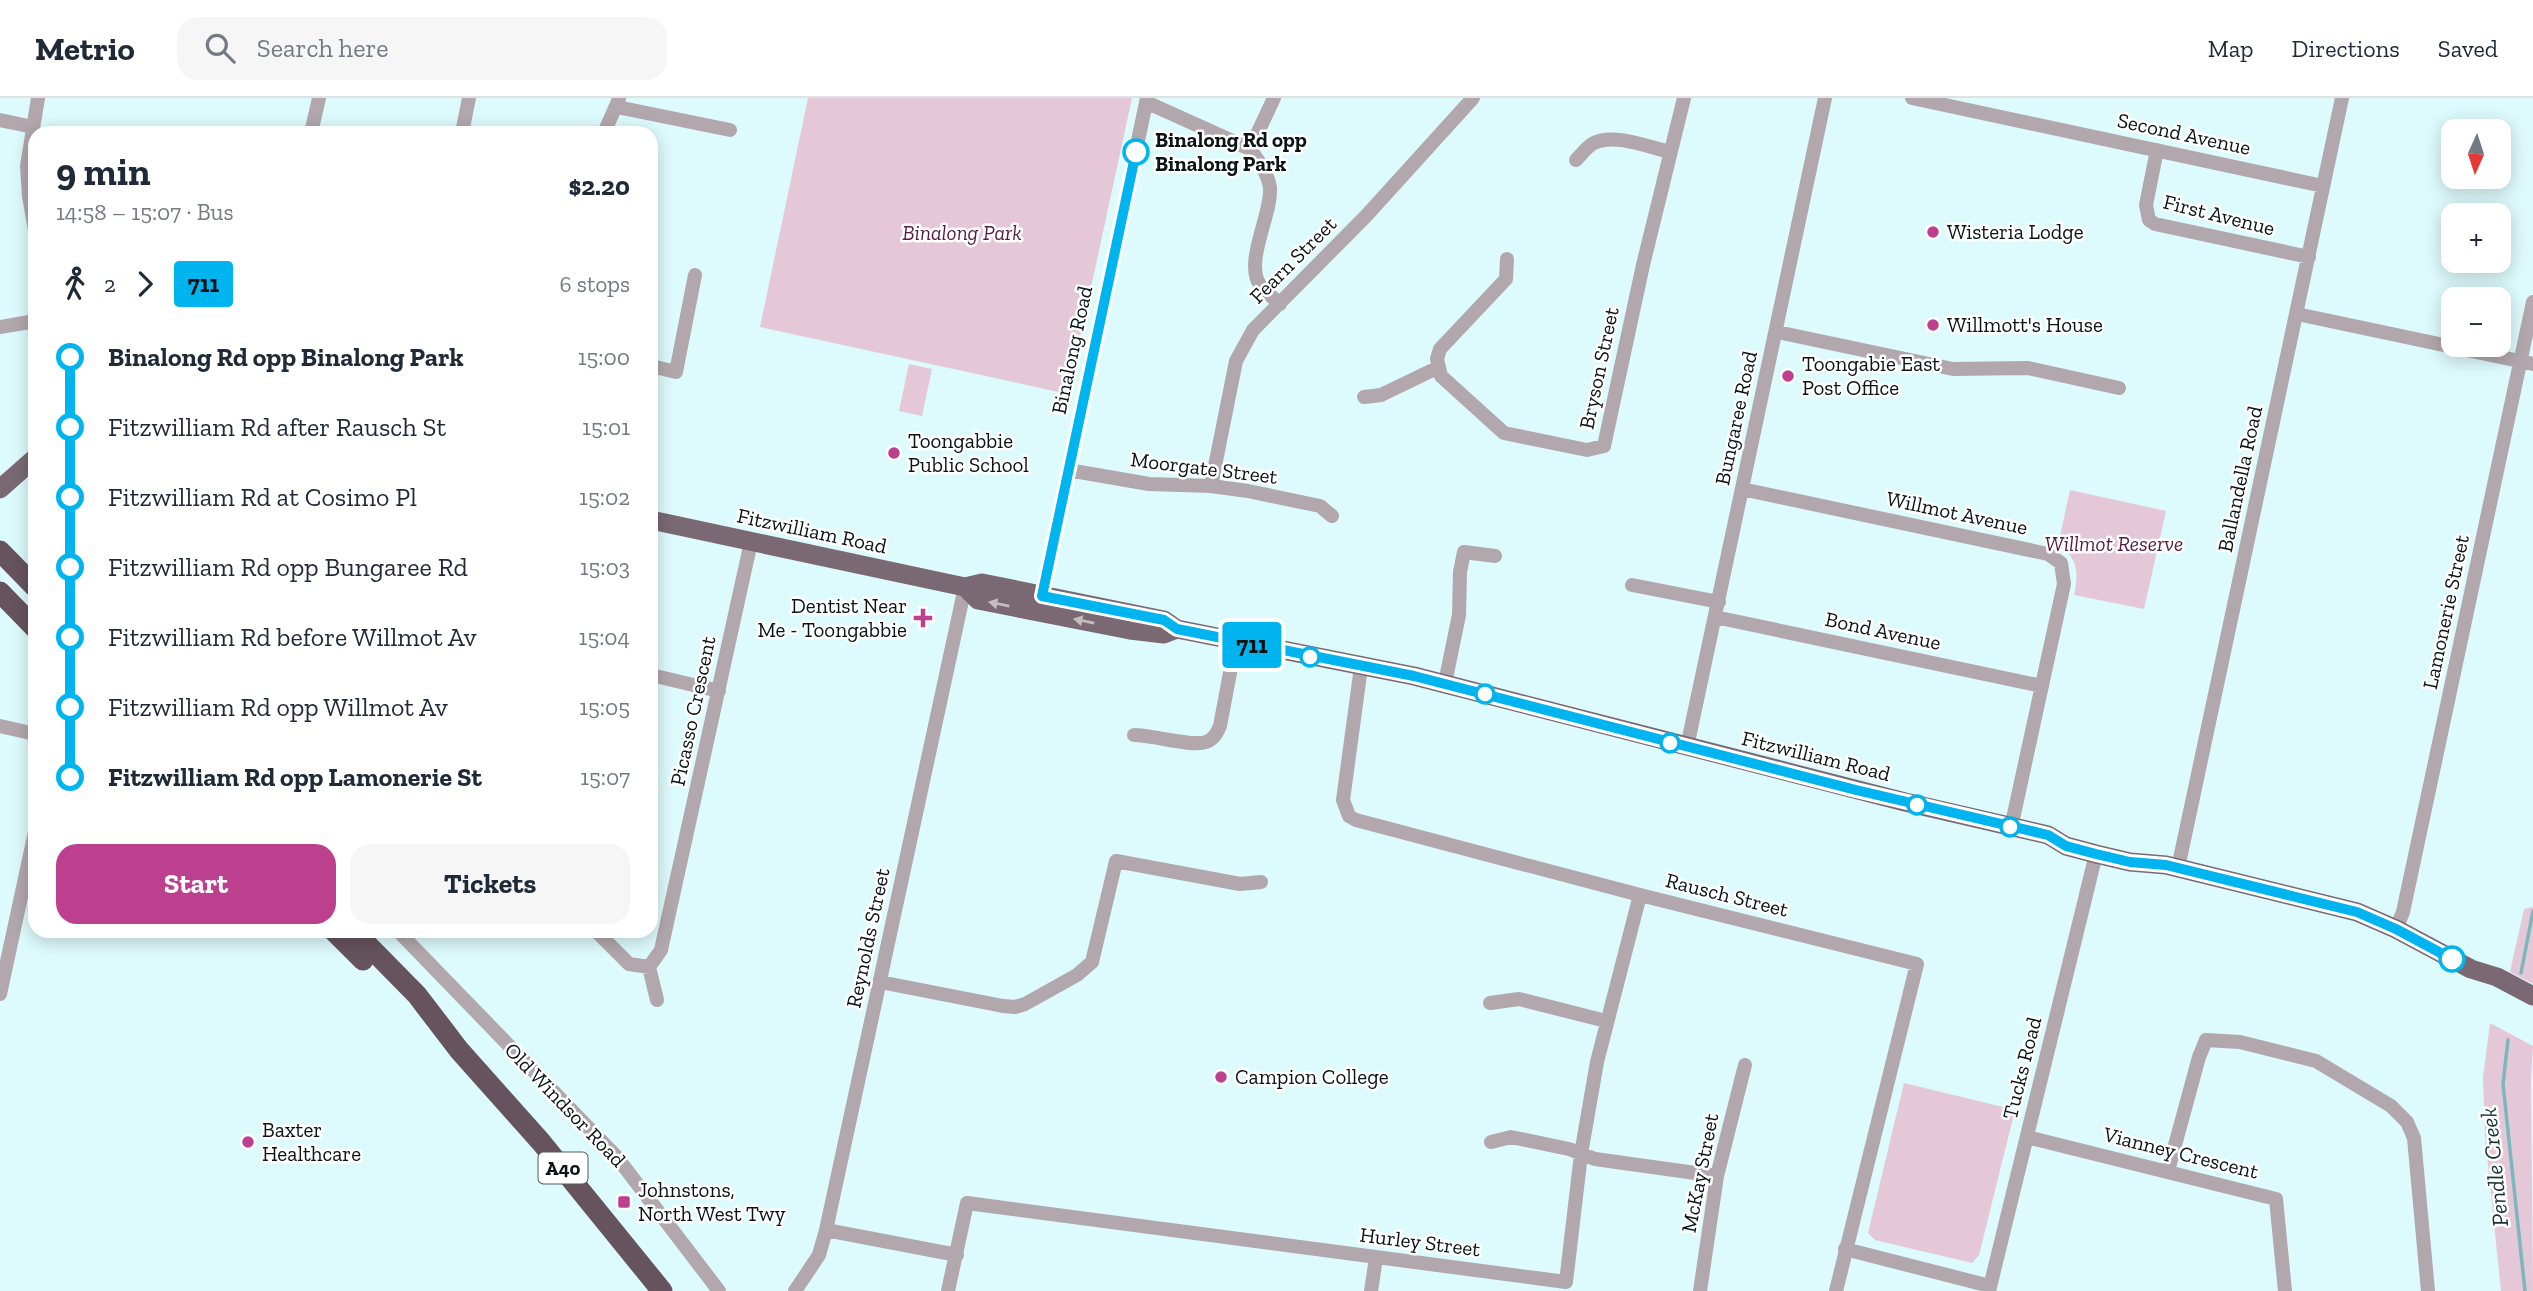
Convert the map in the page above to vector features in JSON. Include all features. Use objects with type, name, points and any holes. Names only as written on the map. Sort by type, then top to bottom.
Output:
[{"type":"highway","points":[[0,551],[28,580]]},
{"type":"highway","points":[[0,592],[28,621]]},
{"type":"highway","name":"Old Windsor Road","points":[[341,938],[387,985],[459,1050]]},
{"type":"highway","name":"Old Windsor Road","points":[[362,938],[416,995],[662,1291]]},
{"type":"main road","points":[[0,489],[28,464]]},
{"type":"main road","name":"Fitzwilliam Road","points":[[658,522],[965,586],[978,600],[1040,604],[1130,630],[1164,634],[1177,629],[1445,683],[1687,747],[2048,835],[2066,846],[2096,854],[2130,862],[2178,867],[2357,912],[2396,929],[2471,969],[2492,986],[2533,1009]]},
{"type":"main road","name":"Fitzwilliam Road","points":[[2471,969],[2497,977],[2533,996]]},
{"type":"street","points":[[33,126],[38,98]]},
{"type":"street","points":[[313,126],[319,98]]},
{"type":"street","points":[[463,126],[469,98]]},
{"type":"street","points":[[1250,149],[1274,98]]},
{"type":"street","name":"Fearn Street","points":[[1212,486],[1236,361],[1253,330],[1366,216],[1473,98]]},
{"type":"street","name":"Bryson Street","points":[[1437,368],[1441,376],[1504,433],[1587,450],[1604,446],[1643,265],[1684,98]]},
{"type":"street","name":"Bungaree Road","points":[[1687,747],[1825,98]]},
{"type":"street","name":"Second Avenue","points":[[1912,98],[2323,186]]},
{"type":"street","name":"Ballandella Road","points":[[2178,867],[2342,98]]},
{"type":"street","points":[[1147,100],[1250,149],[1267,175],[1270,186],[1255,264],[1256,276],[1260,285],[1280,303]]},
{"type":"street","name":"Binalong Road","points":[[1040,604],[1147,100]]},
{"type":"street","points":[[607,126],[618,103],[730,131]]},
{"type":"street","points":[[0,120],[28,126]]},
{"type":"street","points":[[1576,160],[1591,145],[1604,140],[1622,141],[1670,152]]},
{"type":"street","name":"First Avenue","points":[[2157,150],[2146,205],[2149,220],[2155,224],[2309,257]]},
{"type":"street","points":[[1364,397],[1381,395],[1437,368],[1440,348],[1506,279],[1507,259]]},
{"type":"street","points":[[658,368],[676,372],[695,275]]},
{"type":"street","name":"Lamonerie Street","points":[[2396,929],[2406,899],[2527,363],[2533,302]]},
{"type":"street","points":[[2297,314],[2527,363]]},
{"type":"street","points":[[0,327],[28,322]]},
{"type":"street","points":[[1777,332],[1952,369],[2028,369],[2119,388]]},
{"type":"street","name":"Moorgate Street","points":[[1068,470],[1149,484],[1212,486],[1248,491],[1320,506],[1332,516]]},
{"type":"street","name":"Willmot Avenue","points":[[1742,489],[2055,557],[2061,563],[2064,584],[2011,828]]},
{"type":"street","name":"Picasso Crescent","points":[[649,967],[661,950],[751,542]]},
{"type":"street","points":[[1445,683],[1459,615],[1464,552],[1495,556]]},
{"type":"street","points":[[1632,585],[1719,602]]},
{"type":"street","name":"Reynolds Street","points":[[795,1291],[819,1255],[826,1230],[965,586]]},
{"type":"street","name":"Bond Avenue","points":[[1715,617],[2042,686]]},
{"type":"street","points":[[1134,735],[1153,735],[1194,743],[1207,742],[1215,736],[1220,726],[1236,641]]},
{"type":"street","name":"Rausch Street","points":[[1361,667],[1343,800],[1349,816],[1356,820],[1917,964],[1836,1291]]},
{"type":"street","points":[[658,678],[719,691]]},
{"type":"street","points":[[0,726],[28,732]]},
{"type":"street","name":"Tucks Road","points":[[1990,1288],[2096,854]]},
{"type":"street","points":[[880,982],[1015,1007],[1077,975],[1092,962],[1116,861],[1240,884],[1261,882]]},
{"type":"street","points":[[0,994],[28,864]]},
{"type":"street","name":"Hurley Street","points":[[948,1291],[967,1203],[1566,1282],[1581,1154],[1606,1021],[1640,895]]},
{"type":"street","name":"Old Windsor Road","points":[[404,938],[616,1156],[719,1291]]},
{"type":"street","points":[[603,938],[629,964],[649,967],[657,1000]]},
{"type":"street","points":[[1490,1003],[1519,999],[1606,1021]]},
{"type":"street","points":[[2168,1171],[2206,1040],[2240,1042],[2316,1061],[2391,1106],[2407,1122],[2413,1138],[2428,1291]]},
{"type":"street","name":"McKay Street","points":[[1700,1291],[1717,1176],[1745,1065]]},
{"type":"street","points":[[1491,1142],[1511,1137],[1569,1149],[1595,1159],[1717,1176]]},
{"type":"street","name":"Vianney Crescent","points":[[2027,1137],[2276,1199],[2285,1291]]},
{"type":"street","points":[[826,1230],[957,1255]]},
{"type":"street","points":[[1845,1249],[1990,1288]]},
{"type":"street","points":[[1371,1291],[1376,1258]]},
{"type":"green space","name":"Binalong Park","points":[[808,98],[1132,98],[1068,394],[760,327]]},
{"type":"green space","points":[[909,364],[932,369],[922,416],[899,411]]},
{"type":"green space","name":"Willmot Reserve","points":[[2070,490],[2166,511],[2144,609],[2074,595],[2075,566],[2070,555],[2058,545]]},
{"type":"green space","points":[[2533,907],[2533,984],[2510,972],[2524,909]]},
{"type":"green space","points":[[2490,1023],[2533,1046],[2533,1291],[2501,1291],[2485,1136],[2483,1077]]},
{"type":"green space","points":[[1904,1083],[2015,1110],[1979,1255],[1972,1263],[1875,1240],[1868,1233]]},
{"type":"waterway","name":"Pendle Creek","points":[[2521,973],[2533,911]]},
{"type":"waterway","name":"Pendle Creek","points":[[2508,1040],[2503,1084],[2525,1291]]},
{"type":"bus line","name":"711","points":[[1136,152],[1042,596],[1164,620],[1177,629],[1414,676],[1667,743],[2048,835],[2066,846],[2096,854],[2130,862],[2166,865],[2357,912],[2452,959]]},
{"type":"place","name":"Binalong Rd opp Binalong Park","points":[[1136,152]]},
{"type":"place","name":"Wisteria Lodge","points":[[1933,232]]},
{"type":"place","name":"Willmott's House","points":[[1933,325]]},
{"type":"place","name":"Toongabie East Post Office","points":[[1788,376]]},
{"type":"place","name":"Toongabbie Public School","points":[[894,453]]},
{"type":"place","name":"Dentist Near Me - Toongabbie","points":[[923,618]]},
{"type":"place","name":"Campion College","points":[[1221,1077]]},
{"type":"place","name":"Baxter Healthcare","points":[[248,1142]]},
{"type":"place","name":"Johnstons, North West Twy","points":[[624,1202]]}]
